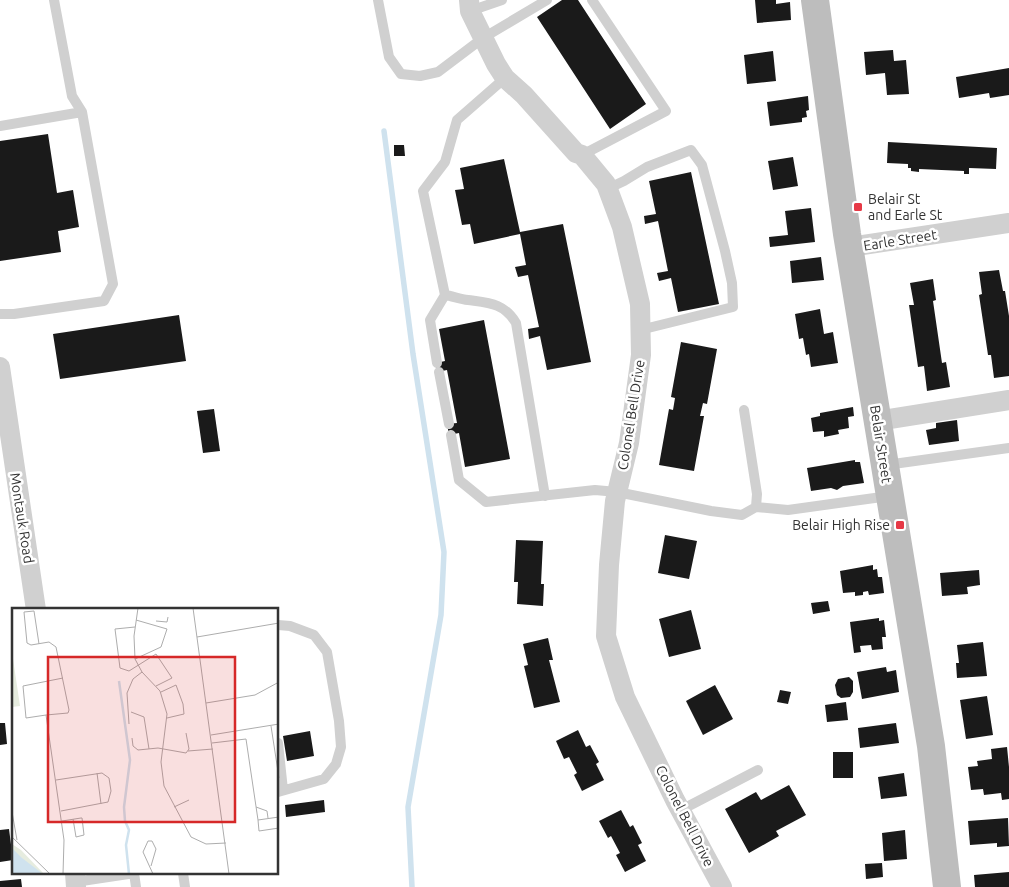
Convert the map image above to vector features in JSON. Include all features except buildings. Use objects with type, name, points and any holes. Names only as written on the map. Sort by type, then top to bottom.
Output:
[{"type":"main road","name":"Belair Street","points":[[816,0],[850,247],[931,746],[947,887]]},
{"type":"street","name":"Colonel Bell Drive","points":[[469,6],[483,38],[505,78],[524,95],[576,153],[582,155],[606,184],[622,227],[640,304],[641,356],[629,443],[617,492],[609,565],[606,636],[624,697],[722,887]]},
{"type":"street","name":"Earle Street","points":[[850,247],[1009,223]]},
{"type":"street","name":"Montauk Road","points":[[0,367],[36,608]]},
{"type":"street","points":[[878,421],[1009,400]]},
{"type":"lane","points":[[0,314],[14,314],[104,301],[112,284],[82,112],[72,96],[54,0]]},
{"type":"lane","points":[[378,0],[389,57],[401,74],[420,76],[438,72],[483,38],[547,0]]},
{"type":"lane","points":[[469,6],[502,0]]},
{"type":"lane","points":[[582,155],[666,111],[592,0]]},
{"type":"lane","points":[[505,78],[458,120],[445,162],[424,191],[445,294],[430,320],[459,480],[486,502],[595,490],[617,492],[711,511],[742,515],[756,507],[788,510],[889,496]]},
{"type":"lane","points":[[0,126],[82,112]]},
{"type":"lane","points":[[608,188],[647,167],[691,150],[702,165],[725,251],[732,283],[733,307],[640,330]]},
{"type":"lane","points":[[445,294],[465,300],[492,303],[503,308],[516,323],[545,496]]},
{"type":"lane","points":[[744,410],[757,494],[756,507]]},
{"type":"lane","points":[[885,466],[1009,448]]},
{"type":"lane","points":[[279,625],[290,626],[314,635],[327,652],[339,721],[341,747],[336,764],[324,779],[280,791],[279,767]]},
{"type":"lane","points":[[681,810],[758,770]]},
{"type":"lane","points":[[75,881],[127,874]]},
{"type":"lane","points":[[134,874],[136,887]]},
{"type":"lane","points":[[183,874],[185,887]]},
{"type":"waterway","points":[[384,131],[413,354],[444,552],[441,615],[408,807],[412,887]]},
{"type":"place","name":"Belair St and Earle St","points":[[858,207]]},
{"type":"place","name":"Belair High Rise","points":[[900,525]]}]
